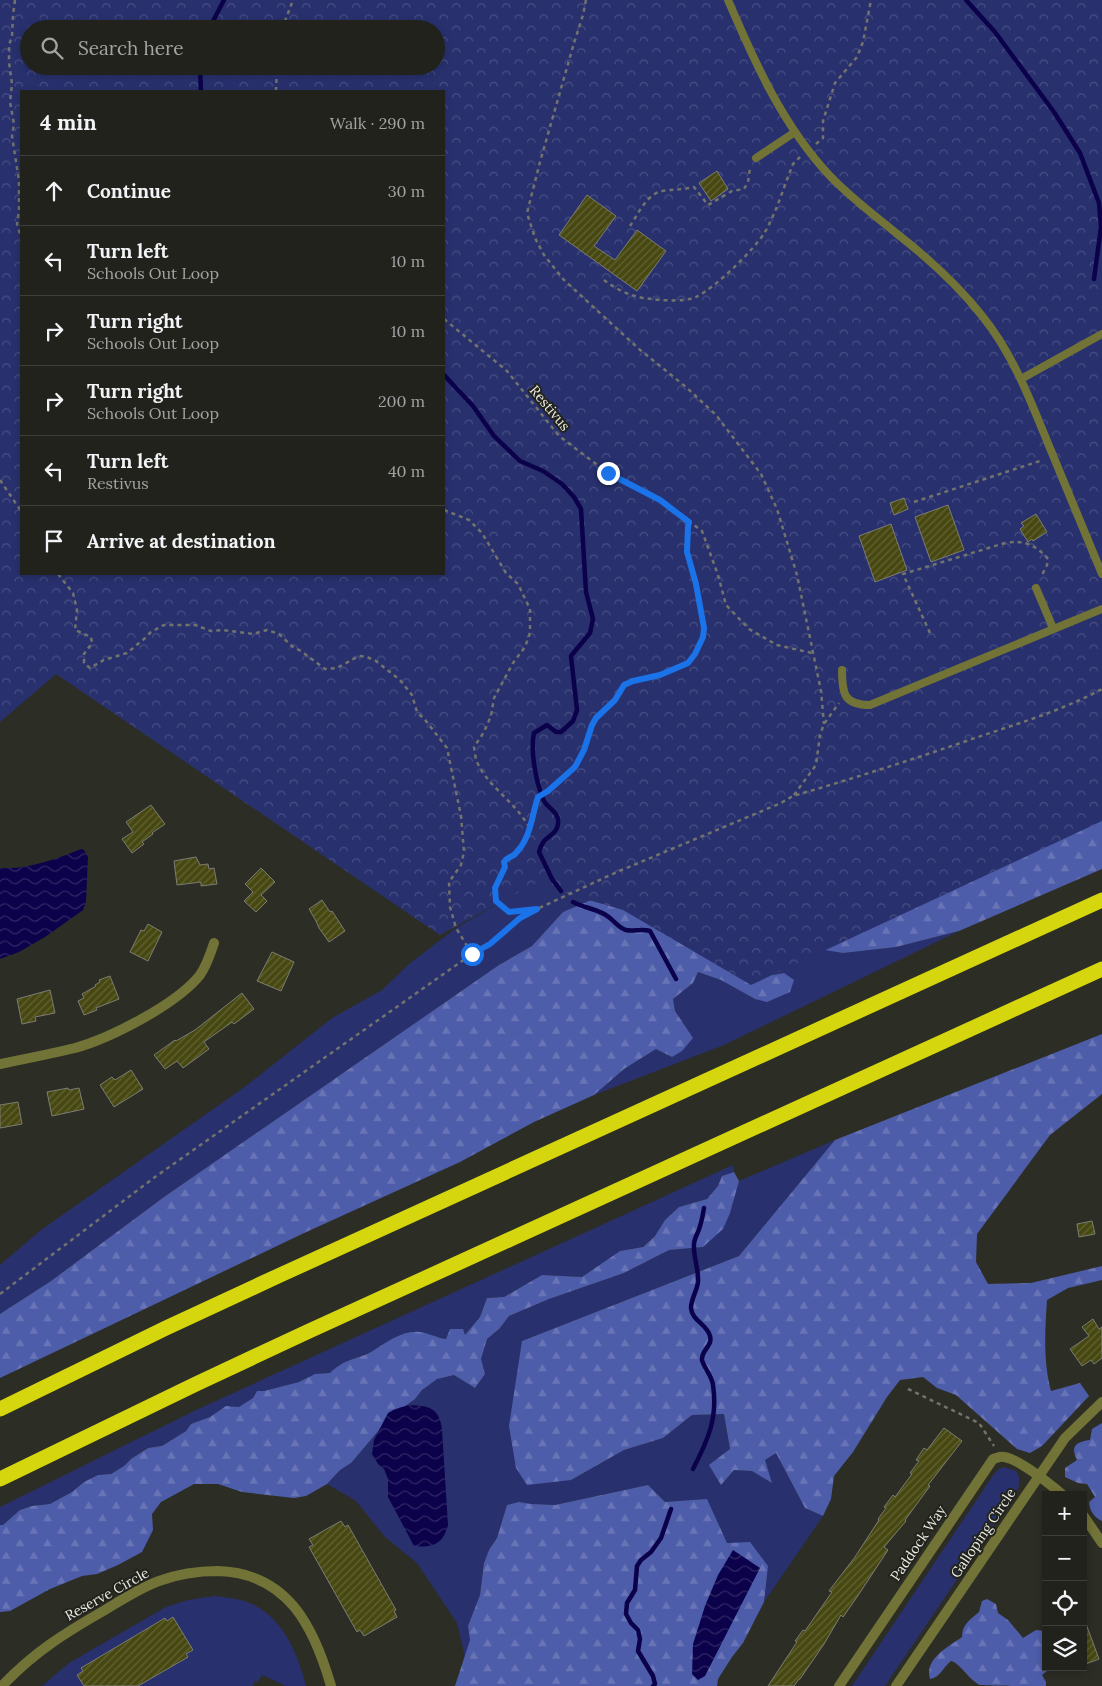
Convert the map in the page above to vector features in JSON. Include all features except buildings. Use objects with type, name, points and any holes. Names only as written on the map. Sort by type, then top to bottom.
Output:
[{"type":"highway","points":[[0,1409],[166,1328],[1102,900]]},
{"type":"highway","points":[[0,1479],[308,1332],[1102,969]]},
{"type":"street","points":[[0,1064],[77,1047],[114,1033],[135,1022],[192,984],[201,974],[214,944]]},
{"type":"street","name":"Galloping Circle","points":[[896,1686],[1065,1438],[1102,1402]]},
{"type":"street","points":[[1000,1456],[1006,1456],[1039,1475],[1058,1491]]},
{"type":"street","name":"Paddock Way","points":[[839,1686],[987,1466],[1000,1456]]},
{"type":"street","points":[[1087,1521],[1102,1543]]},
{"type":"street","name":"Reserve Circle","points":[[2,1686],[24,1664],[58,1637],[131,1594],[159,1581],[202,1571],[248,1575],[267,1583],[281,1593],[306,1624],[318,1647],[331,1686]]},
{"type":"lane","points":[[728,0],[775,100],[808,150],[831,177],[865,208],[935,265],[984,318],[1021,379],[1102,574]]},
{"type":"lane","points":[[756,158],[796,132]]},
{"type":"lane","points":[[1021,379],[1102,334]]},
{"type":"lane","points":[[1036,588],[1053,628]]},
{"type":"lane","points":[[842,670],[842,682],[850,702],[856,705],[870,705],[1102,609]]},
{"type":"path","points":[[15,0],[12,36],[9,45],[9,62],[12,74],[10,102],[14,124],[12,136],[19,182],[17,224],[20,234]]},
{"type":"path","points":[[285,20],[293,0]]},
{"type":"path","points":[[586,0],[584,15],[574,43],[527,213],[535,238],[544,255],[564,280],[639,349],[686,387],[716,415],[761,474],[777,509],[797,575],[812,653],[822,691],[824,724]]},
{"type":"path","points":[[604,280],[615,288],[635,296],[684,300],[696,297],[720,280],[756,246],[769,224],[793,164],[823,138],[823,121],[835,83],[857,57],[863,42],[871,0]]},
{"type":"path","points":[[276,90],[277,75]]},
{"type":"path","points":[[630,226],[653,194],[661,191],[685,190],[694,187],[708,204],[732,191],[744,189],[748,182],[750,168],[756,158]]},
{"type":"path","name":"Restivus","points":[[445,320],[506,371],[559,436],[608,473],[660,500],[702,531],[718,575],[726,605],[749,629],[777,645],[812,653]]},
{"type":"path","points":[[914,502],[1054,456]]},
{"type":"path","points":[[0,480],[20,510]]},
{"type":"path","points":[[445,510],[469,520],[482,533],[506,574],[518,584],[530,609],[530,633],[525,647],[494,698],[491,716],[484,732],[474,747],[476,761],[486,777],[518,810],[530,829]]},
{"type":"path","points":[[537,909],[509,912],[496,901],[495,888],[505,867],[504,862],[513,856],[524,842],[533,822],[538,797],[548,791],[575,767],[584,750],[596,718],[615,700],[624,685],[660,675],[688,663],[695,654],[703,637],[704,628],[696,584],[687,552],[689,522]]},
{"type":"path","points":[[930,633],[903,574],[1005,543],[1020,541],[1042,552],[1048,559],[1036,588]]},
{"type":"path","points":[[59,575],[73,593],[77,610],[75,630],[91,637],[92,643],[84,654],[84,663],[90,668],[104,660],[127,653],[150,632],[164,625],[196,625],[211,631],[223,630],[253,634],[267,630],[279,634],[293,647],[325,669],[337,668],[359,656],[367,657],[376,661],[400,680],[412,695],[417,712],[447,748],[462,816],[464,852],[461,865],[449,882],[450,907],[456,928],[472,954]]},
{"type":"path","points":[[0,1294],[154,1177],[472,954],[490,944],[520,918],[618,872],[781,803],[793,796],[874,773],[997,731],[1078,702],[1102,689]]},
{"type":"path","points":[[793,796],[816,765],[820,734],[824,724],[846,695]]},
{"type":"path","points":[[908,1389],[979,1423],[1000,1456]]},
{"type":"green space","points":[[0,0],[1102,0],[1102,821],[751,985],[623,910],[534,884],[440,935],[56,674],[0,722]]},
{"type":"green space","points":[[1102,717],[1102,869],[959,931],[896,947],[843,953],[819,949]]},
{"type":"green space","points":[[537,881],[843,953],[896,947],[959,931],[724,1045],[594,1095],[624,1069],[656,1049],[672,1057],[693,1038],[675,1011],[673,999],[693,983],[698,972],[721,980],[755,999],[784,973],[773,975],[563,912],[532,946],[499,965],[164,1197],[51,1281],[0,1314],[0,1265],[41,1230],[246,1086],[332,1018],[382,990],[409,964],[456,928]]},
{"type":"green space","points":[[608,893],[763,967],[773,975],[784,973],[794,980],[790,992],[767,1002],[755,999],[721,980],[698,972],[693,983],[673,999],[675,1011],[693,1038],[682,1051],[672,1057],[656,1049],[624,1069],[594,1095],[534,1122],[460,1162],[302,1234],[0,1378],[0,1314],[51,1281],[164,1197],[499,965],[532,946],[563,912]]},
{"type":"green space","points":[[1102,1034],[1102,1094],[1050,1135],[977,1234],[976,1262],[988,1284],[1031,1283],[1102,1266],[1102,1280],[1068,1288],[1047,1300],[1046,1357],[1051,1391],[1080,1383],[1089,1396],[1042,1446],[1030,1453],[1017,1449],[956,1395],[937,1388],[923,1377],[900,1380],[887,1397],[853,1452],[834,1476],[831,1499],[823,1516],[805,1508],[776,1453],[765,1460],[772,1483],[752,1471],[734,1470],[721,1485],[709,1465],[730,1449],[724,1414],[692,1415],[663,1438],[624,1450],[571,1480],[527,1485],[516,1468],[509,1426],[522,1341],[739,1256],[835,1140]]},
{"type":"green space","points":[[835,1140],[739,1256],[522,1341],[571,1480],[624,1450],[663,1438],[692,1415],[724,1414],[730,1450],[721,1485],[734,1470],[752,1471],[771,1482],[765,1460],[776,1453],[805,1508],[823,1516],[764,1602],[768,1566],[727,1543],[707,1500],[665,1502],[648,1485],[555,1505],[519,1502],[507,1505],[497,1538],[489,1550],[484,1563],[480,1595],[468,1626],[470,1640],[465,1657],[457,1623],[417,1563],[385,1537],[356,1501],[327,1484],[340,1470],[351,1462],[390,1417],[415,1399],[422,1390],[437,1378],[454,1375],[475,1388],[485,1374],[481,1359],[487,1339],[499,1329],[509,1316],[549,1299],[624,1273],[669,1250],[703,1247],[734,1195],[739,1181]]},
{"type":"green space","points":[[733,1165],[734,1172],[722,1176],[718,1186],[707,1199],[679,1207],[665,1220],[655,1236],[642,1247],[620,1251],[582,1277],[542,1275],[504,1297],[487,1298],[480,1317],[465,1335],[446,1339],[419,1332],[399,1335],[369,1353],[338,1366],[330,1373],[315,1374],[299,1382],[257,1391],[253,1398],[239,1407],[226,1406],[210,1417],[191,1424],[186,1431],[162,1446],[147,1448],[111,1474],[98,1475],[50,1504],[32,1506],[20,1510],[3,1525],[0,1525],[0,1507],[196,1410]]},
{"type":"green space","points":[[734,1172],[739,1181],[730,1213],[723,1229],[703,1247],[669,1250],[624,1273],[549,1299],[509,1316],[499,1329],[487,1339],[481,1359],[485,1374],[475,1388],[454,1375],[437,1379],[422,1390],[415,1399],[390,1417],[351,1463],[340,1470],[327,1484],[306,1496],[294,1498],[242,1492],[218,1484],[194,1484],[161,1502],[152,1514],[153,1530],[142,1552],[97,1574],[82,1576],[50,1589],[10,1611],[0,1612],[0,1525],[3,1525],[20,1510],[32,1506],[50,1504],[98,1475],[111,1474],[148,1448],[162,1446],[186,1431],[191,1424],[210,1417],[226,1406],[239,1407],[253,1398],[257,1391],[299,1382],[315,1374],[330,1373],[345,1362],[371,1352],[406,1333],[427,1333],[446,1339],[450,1329],[463,1329],[465,1335],[480,1317],[487,1298],[504,1297],[542,1275],[582,1277],[620,1251],[643,1247],[655,1236],[665,1220],[679,1207],[707,1199],[718,1186],[722,1176]]},
{"type":"green space","points":[[1102,1423],[1102,1521],[1090,1509],[1089,1502],[1095,1497],[1087,1484],[1078,1483],[1065,1477],[1065,1468],[1077,1460],[1074,1451],[1076,1445],[1090,1440],[1092,1429]]},
{"type":"green space","points":[[1004,1467],[1016,1471],[1019,1480],[1018,1489],[885,1686],[852,1686],[994,1474]]},
{"type":"green space","points":[[648,1485],[665,1502],[707,1499],[727,1543],[750,1542],[768,1566],[764,1602],[743,1643],[718,1679],[717,1686],[455,1686],[470,1640],[468,1626],[480,1595],[484,1563],[489,1550],[497,1538],[507,1505],[519,1502],[555,1505]]},
{"type":"green space","points":[[214,1596],[241,1600],[255,1605],[266,1613],[285,1634],[292,1646],[306,1686],[286,1686],[262,1675],[258,1682],[255,1681],[253,1686],[138,1686],[151,1675],[153,1678],[187,1657],[186,1654],[192,1650],[173,1618],[167,1621],[164,1618],[81,1668],[83,1671],[77,1675],[84,1686],[42,1686],[69,1663],[166,1607],[188,1600]]},
{"type":"green space","points":[[987,1599],[996,1604],[998,1613],[1008,1620],[1023,1638],[1036,1630],[1042,1631],[1042,1671],[1047,1671],[1042,1675],[1046,1686],[980,1685],[957,1664],[951,1661],[939,1674],[930,1679],[930,1665],[944,1649],[962,1637],[965,1625],[979,1612],[982,1601]]},
{"type":"water","points":[[81,849],[84,850],[88,857],[86,902],[83,910],[45,937],[19,952],[0,959],[0,868],[31,866]]},
{"type":"water","points":[[409,1405],[432,1409],[436,1412],[441,1422],[442,1429],[448,1525],[440,1541],[427,1546],[414,1546],[388,1497],[388,1479],[384,1469],[378,1464],[372,1454],[374,1440],[388,1413]]},
{"type":"water","points":[[733,1550],[760,1568],[705,1676],[698,1680],[692,1674],[693,1644],[705,1606],[718,1575]]},
{"type":"waterway","points":[[214,20],[224,0]]},
{"type":"waterway","points":[[966,0],[995,32],[1054,112],[1080,153],[1099,203],[1101,227],[1094,279]]},
{"type":"waterway","points":[[200,75],[201,90]]},
{"type":"waterway","points":[[445,376],[473,406],[494,436],[520,461],[543,471],[562,484],[574,497],[581,509],[586,592],[593,619],[590,633],[571,656],[577,710],[573,721],[561,732],[556,732],[547,725],[534,733],[533,740],[534,766],[540,792],[558,820],[556,830],[544,841],[539,852],[552,879],[561,891]]},
{"type":"waterway","points":[[573,902],[606,915],[624,929],[650,931],[676,979]]},
{"type":"waterway","points":[[693,1469],[707,1438],[714,1408],[712,1382],[702,1360],[703,1353],[710,1343],[710,1336],[706,1328],[694,1316],[691,1308],[698,1282],[694,1242],[704,1208]]},
{"type":"waterway","points":[[653,1686],[655,1684],[653,1676],[638,1651],[640,1639],[638,1630],[626,1614],[627,1603],[635,1590],[637,1566],[651,1552],[661,1538],[671,1509]]},
{"type":"route","points":[[472,954],[490,944],[520,918],[537,909],[509,912],[496,901],[495,888],[505,867],[504,862],[513,856],[528,836],[538,797],[548,791],[575,767],[584,750],[596,718],[615,700],[624,685],[660,675],[688,663],[695,654],[703,637],[702,612],[687,552],[689,522],[660,500],[608,473]]}]
